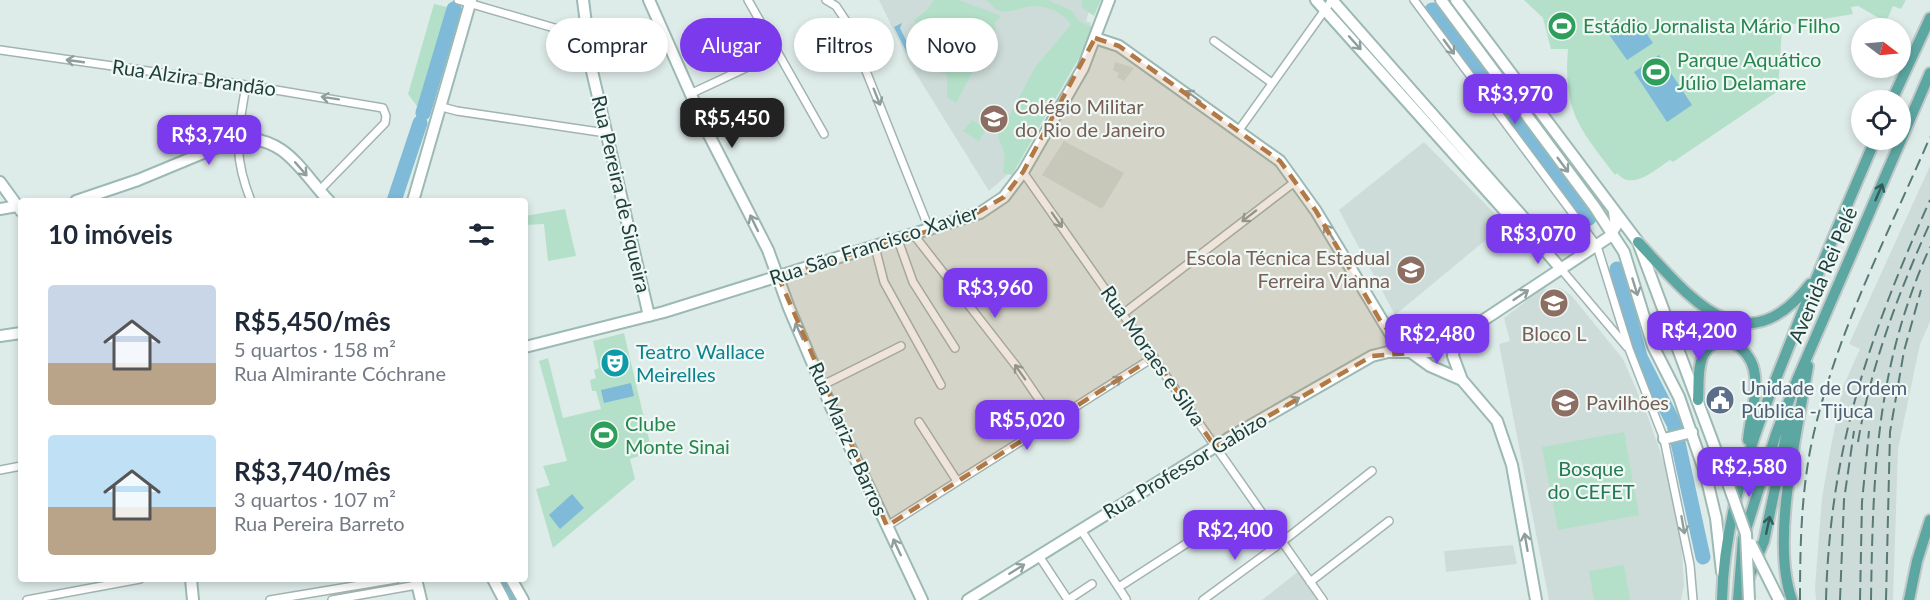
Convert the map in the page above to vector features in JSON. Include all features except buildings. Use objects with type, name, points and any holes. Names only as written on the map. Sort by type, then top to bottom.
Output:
[{"type":"main road","points":[[1897,90],[1930,18]]},
{"type":"main road","name":"Avenida Rei Pelé","points":[[1742,599],[1743,539],[1797,380],[1930,73]]},
{"type":"main road","name":"Avenida Rei Pelé","points":[[1722,600],[1723,575],[1731,520],[1746,461],[1768,396],[1871,150]]},
{"type":"main road","points":[[1638,242],[1695,302],[1711,314],[1733,322],[1754,323],[1779,315],[1800,296],[1817,274]]},
{"type":"main road","points":[[1698,400],[1700,366],[1704,354],[1722,341],[1737,343],[1750,357],[1755,386],[1746,461]]},
{"type":"main road","points":[[1792,600],[1786,580],[1785,550],[1791,478],[1810,352]]},
{"type":"main road","points":[[1742,599],[1761,552],[1797,380]]},
{"type":"main road","points":[[1909,600],[1917,561],[1930,520]]},
{"type":"street","name":"Rua Pereira de Siqueira","points":[[583,0],[585,18]]},
{"type":"street","name":"Rua Mariz e Barros","points":[[649,0],[657,18]]},
{"type":"street","points":[[826,0],[836,6],[846,21],[930,231]]},
{"type":"street","name":"Rua São Francisco Xavier","points":[[528,346],[649,316],[930,231],[980,213],[1004,196],[1023,172],[1083,68],[1108,0]]},
{"type":"street","points":[[1316,0],[1417,104]]},
{"type":"street","points":[[1239,130],[1332,0],[1417,104],[1476,171],[1522,230],[1537,241],[1629,349]]},
{"type":"street","points":[[1414,0],[1597,246],[1629,349],[1667,438],[1686,542],[1693,600]]},
{"type":"street","points":[[1441,0],[1613,233],[1624,252],[1657,355],[1679,397],[1687,434],[1713,501],[1723,575]]},
{"type":"street","points":[[1456,0],[1638,242],[1746,534],[1779,600]]},
{"type":"street","points":[[414,198],[442,107],[465,1],[546,24]]},
{"type":"street","points":[[749,1],[824,134]]},
{"type":"street","points":[[1095,38],[1119,45],[1280,161],[1296,181],[1381,322],[1398,345],[1430,366],[1462,380]]},
{"type":"street","points":[[1214,40],[1272,83]]},
{"type":"street","name":"Rua Mariz e Barros","points":[[668,43],[690,94],[768,250],[823,385],[922,600]]},
{"type":"street","name":"Rua Alzira Brandão","points":[[0,50],[377,105],[386,112],[385,123],[319,191]]},
{"type":"street","name":"Rua Pereira de Siqueira","points":[[594,72],[649,316]]},
{"type":"street","points":[[690,94],[737,72]]},
{"type":"street","points":[[246,85],[237,139],[238,165],[250,198]]},
{"type":"street","points":[[442,107],[467,113],[606,133]]},
{"type":"street","points":[[85,198],[138,180],[237,139],[261,140],[280,147],[326,198]]},
{"type":"street","name":"Rua Moraes e Silva","points":[[1023,172],[1323,600]]},
{"type":"street","points":[[1124,313],[1296,181]]},
{"type":"street","points":[[0,182],[18,208]]},
{"type":"street","points":[[0,209],[18,209]]},
{"type":"street","points":[[1613,233],[1616,220],[1614,212]]},
{"type":"street","name":"Rua Professor Gabizo","points":[[968,600],[1215,447],[1372,356],[1388,352],[1430,352],[1455,339],[1597,246],[1613,233]]},
{"type":"street","points":[[914,235],[1017,367],[1053,420]]},
{"type":"street","points":[[898,240],[913,282],[955,348]]},
{"type":"street","points":[[875,247],[884,282],[941,385]]},
{"type":"street","points":[[0,336],[18,333]]},
{"type":"street","points":[[1455,339],[1453,356],[1462,380],[1497,421],[1505,439],[1512,465],[1536,600]]},
{"type":"street","points":[[823,385],[901,346]]},
{"type":"street","points":[[887,526],[1154,357]]},
{"type":"street","points":[[919,422],[957,481]]},
{"type":"street","points":[[1667,438],[1687,434]]},
{"type":"street","points":[[0,470],[18,467]]},
{"type":"street","points":[[1203,600],[1282,542],[1372,471]]},
{"type":"street","points":[[1310,582],[1389,521]]},
{"type":"street","points":[[1081,530],[1126,599]]},
{"type":"street","points":[[1742,599],[1746,534]]},
{"type":"street","points":[[1119,587],[1195,538]]},
{"type":"street","points":[[1039,556],[1068,600],[1092,584]]},
{"type":"street","points":[[27,600],[124,582]]},
{"type":"street","points":[[191,582],[193,600]]},
{"type":"street","points":[[270,600],[378,582]]},
{"type":"street","points":[[332,600],[416,582],[421,600]]},
{"type":"street","points":[[495,582],[504,600]]},
{"type":"street","points":[[514,582],[523,600]]},
{"type":"highlighted area","points":[[1095,38],[1119,46],[1280,161],[1316,211],[1381,322],[1409,353],[1372,356],[1215,447],[1154,357],[887,526],[778,276],[965,220],[1004,197],[1023,172]]},
{"type":"shaded area","name":"Colégio Militar do Rio de Janeiro","points":[[879,0],[1100,0],[1089,11],[1086,21],[1091,23],[1091,27],[1013,170],[989,191],[915,72],[998,72],[998,18],[906,18],[906,56],[894,31],[894,18],[888,18]]},
{"type":"shaded area","points":[[1115,62],[1134,68],[1124,81],[1117,77],[1119,73],[1113,70]]},
{"type":"shaded area","points":[[1064,141],[1124,173],[1102,209],[1042,175]]},
{"type":"shaded area","name":"Escola Técnica Estadual Ferreira Vianna","points":[[1424,142],[1505,224],[1395,315],[1339,210]]},
{"type":"shaded area","points":[[1930,166],[1930,322],[1920,344],[1898,449],[1893,600],[1816,600],[1822,498],[1831,446],[1843,387],[1860,349],[1849,344]]},
{"type":"shaded area","points":[[1560,288],[1571,295],[1623,359],[1648,417],[1669,477],[1681,534],[1684,585],[1681,600],[1549,600],[1499,344],[1510,341],[1504,318],[1542,289]]},
{"type":"shaded area","points":[[1513,545],[1517,564],[1446,572],[1444,551]]},
{"type":"shaded area","points":[[1299,571],[1318,600],[1262,600]]},
{"type":"green space","points":[[934,0],[959,0],[1001,16],[998,19],[917,18],[928,9]]},
{"type":"green space","points":[[986,0],[1048,0],[1072,11],[1079,21],[1093,28],[1080,56],[1012,175],[1003,173],[1005,155],[998,136],[1036,66],[1071,25],[1066,18],[1054,10],[1044,7],[1035,6],[1013,11],[1000,11]]},
{"type":"green space","points":[[1082,0],[1101,0],[1094,16],[1081,7]]},
{"type":"green space","points":[[1524,0],[1906,0],[1901,9],[1893,6],[1888,18],[1879,18],[1858,6],[1851,7],[1853,14],[1782,26],[1778,91],[1673,162],[1670,160],[1637,180],[1623,178],[1617,173],[1615,175],[1583,131],[1571,104],[1568,88],[1568,49],[1551,49],[1543,18]]},
{"type":"green space","points":[[434,4],[451,8],[419,109],[408,94]]},
{"type":"green space","points":[[940,72],[973,72],[956,103],[947,97],[947,75]]},
{"type":"green space","points":[[972,120],[987,128],[979,141],[963,131]]},
{"type":"green space","points":[[565,209],[576,256],[548,261],[544,224],[528,225],[528,215]]},
{"type":"green space","name":"Clube Monte Sinai","points":[[624,333],[652,452],[630,459],[635,479],[553,548],[536,489],[550,485],[543,466],[567,461],[539,361],[548,358],[563,418],[601,409],[596,391],[592,391],[590,380],[596,378],[594,370],[599,368],[593,341]]},
{"type":"green space","name":"Bosque do CEFET","points":[[1624,432],[1639,515],[1558,530],[1542,447]]},
{"type":"green space","points":[[1624,565],[1630,600],[1594,600],[1589,571]]},
{"type":"water","points":[[1636,18],[1653,43],[1627,60],[1610,36]]},
{"type":"water","points":[[902,23],[900,28],[906,40],[906,51],[894,27]]},
{"type":"water","points":[[1659,55],[1692,105],[1667,122],[1634,72]]},
{"type":"water","points":[[631,383],[634,396],[604,403],[601,390]]},
{"type":"water","points":[[572,494],[584,508],[560,529],[549,515]]},
{"type":"waterway","points":[[423,113],[454,9]]},
{"type":"waterway","points":[[1432,10],[1589,218]]},
{"type":"waterway","points":[[395,198],[420,123]]},
{"type":"waterway","points":[[1617,269],[1640,357],[1674,424],[1703,557]]},
{"type":"waterway","points":[[503,582],[512,600]]},
{"type":"railway","points":[[1800,600],[1803,506],[1810,451],[1820,410],[1846,330],[1930,137]]},
{"type":"railway","points":[[1826,600],[1835,492],[1857,394],[1871,346],[1930,200]]},
{"type":"railway","points":[[1858,442],[1870,385],[1887,330],[1930,223]]},
{"type":"railway","points":[[1871,600],[1876,463],[1888,377],[1912,291],[1930,247]]},
{"type":"railway","points":[[1886,600],[1890,432],[1904,351],[1921,290]]},
{"type":"railway","points":[[1840,600],[1844,500],[1854,431]]},
{"type":"railway","points":[[1860,600],[1862,502],[1869,431]]},
{"type":"place","name":"Estádio Jornalista Mário Filho","points":[[1562,26]]},
{"type":"place","name":"Parque Aquático Júlio Delamare","points":[[1656,72]]},
{"type":"place","name":"Colégio Militar do Rio de Janeiro","points":[[994,119]]},
{"type":"place","name":"Escola Técnica Estadual Ferreira Vianna","points":[[1411,270]]},
{"type":"place","name":"Bloco L","points":[[1554,303]]},
{"type":"place","name":"Teatro Wallace Meirelles","points":[[615,363]]},
{"type":"place","name":"Unidade de Ordem Pública - Tijuca","points":[[1720,400]]},
{"type":"place","name":"Pavilhões","points":[[1565,403]]},
{"type":"place","name":"Clube Monte Sinai","points":[[604,435]]}]
